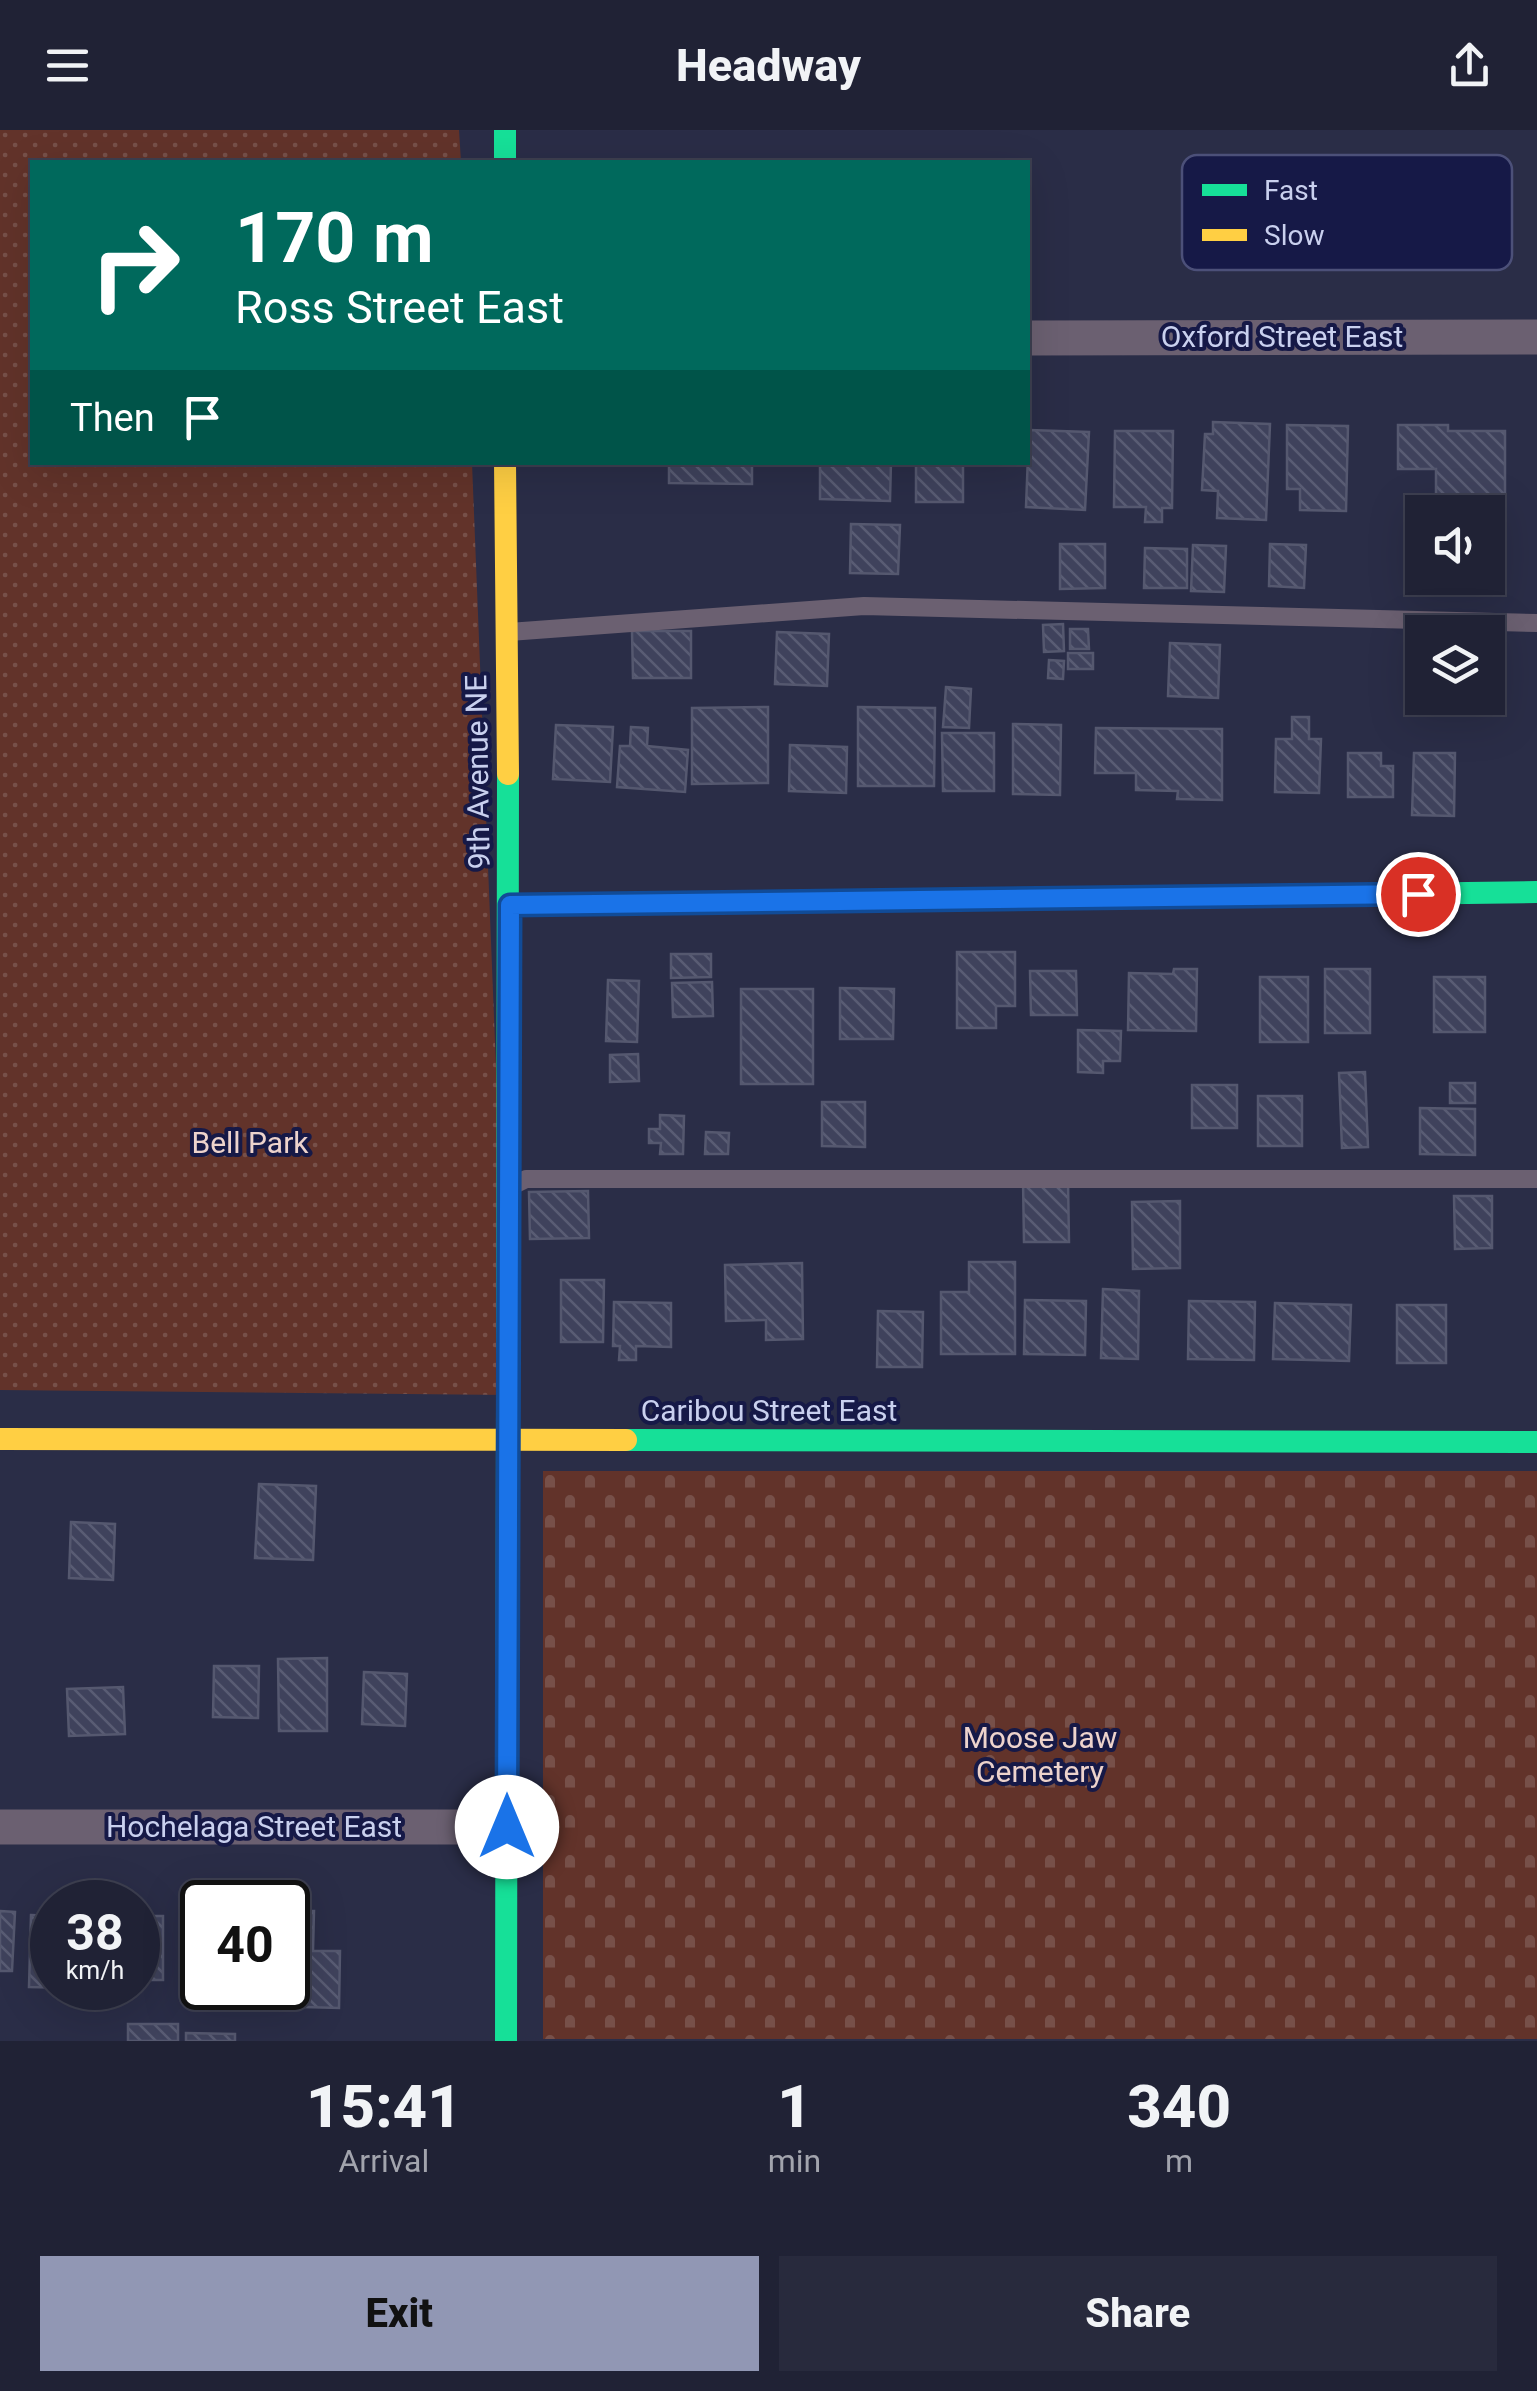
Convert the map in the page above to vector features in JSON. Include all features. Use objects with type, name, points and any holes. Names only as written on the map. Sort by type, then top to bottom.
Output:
[{"type":"street","points":[[505,130],[505,160]]},
{"type":"street","name":"Oxford Street East","points":[[1030,338],[1537,337]]},
{"type":"street","name":"9th Avenue NE","points":[[506,465],[510,1187],[506,2041]]},
{"type":"street","points":[[510,905],[1537,892]]},
{"type":"street","name":"Caribou Street East","points":[[0,1439],[1537,1442]]},
{"type":"street","name":"Hochelaga Street East","points":[[0,1827],[507,1827]]},
{"type":"lane","points":[[507,632],[864,606],[1537,623]]},
{"type":"lane","points":[[510,1187],[526,1179],[1537,1179]]},
{"type":"green space","name":"Bell Park","points":[[0,130],[459,130],[461,160],[30,160],[30,465],[472,465],[509,1395],[0,1390]]},
{"type":"green space","name":"Moose Jaw Cemetery","points":[[543,1471],[1537,1471],[1537,2039],[543,2039]]},
{"type":"building","points":[[1213,422],[1270,424],[1266,520],[1217,518],[1218,491],[1202,490],[1205,434],[1213,434]]},
{"type":"building","points":[[1287,425],[1348,426],[1346,511],[1300,510],[1300,489],[1287,489]]},
{"type":"building","points":[[1398,425],[1448,425],[1448,431],[1505,431],[1505,495],[1436,495],[1436,469],[1398,469]]},
{"type":"building","points":[[1030,430],[1089,432],[1085,510],[1026,507]]},
{"type":"building","points":[[1115,431],[1173,431],[1172,508],[1162,508],[1162,522],[1145,522],[1146,507],[1114,507]]},
{"type":"building","points":[[669,465],[752,465],[752,484],[669,483]]},
{"type":"building","points":[[820,465],[891,465],[890,501],[820,499]]},
{"type":"building","points":[[916,465],[963,465],[963,502],[916,502]]},
{"type":"building","points":[[851,524],[900,525],[898,574],[850,573]]},
{"type":"building","points":[[1060,544],[1105,544],[1105,588],[1060,589]]},
{"type":"building","points":[[1270,544],[1306,545],[1304,588],[1269,586]]},
{"type":"building","points":[[1193,545],[1226,546],[1224,592],[1191,591]]},
{"type":"building","points":[[1145,548],[1187,549],[1187,588],[1144,588]]},
{"type":"building","points":[[1063,624],[1064,651],[1044,652],[1043,625]]},
{"type":"building","points":[[1070,629],[1088,629],[1089,649],[1070,649]]},
{"type":"building","points":[[632,631],[691,631],[691,678],[633,678]]},
{"type":"building","points":[[777,632],[829,634],[827,686],[775,684]]},
{"type":"building","points":[[1170,643],[1220,645],[1218,698],[1168,696]]},
{"type":"building","points":[[1068,653],[1093,653],[1093,669],[1068,669]]},
{"type":"building","points":[[1049,660],[1064,661],[1063,679],[1048,678]]},
{"type":"building","points":[[946,687],[971,689],[969,728],[943,727]]},
{"type":"building","points":[[768,707],[768,783],[692,784],[692,708]]},
{"type":"building","points":[[858,707],[935,708],[934,786],[858,786]]},
{"type":"building","points":[[1292,717],[1309,717],[1309,739],[1321,739],[1319,793],[1275,792],[1276,739],[1292,739]]},
{"type":"building","points":[[1013,724],[1061,725],[1060,795],[1013,794]]},
{"type":"building","points":[[556,725],[613,727],[610,782],[553,779]]},
{"type":"building","points":[[631,727],[648,728],[647,746],[688,750],[685,792],[617,787],[620,746],[630,746]]},
{"type":"building","points":[[1096,728],[1222,729],[1222,800],[1177,799],[1178,791],[1136,790],[1136,773],[1095,773]]},
{"type":"building","points":[[942,733],[994,733],[994,791],[943,791]]},
{"type":"building","points":[[790,745],[847,747],[846,793],[789,791]]},
{"type":"building","points":[[1348,753],[1381,753],[1381,766],[1393,766],[1393,797],[1348,797]]},
{"type":"building","points":[[1414,753],[1455,753],[1454,816],[1412,815]]},
{"type":"building","points":[[957,952],[1015,952],[1015,1006],[996,1006],[996,1028],[957,1028]]},
{"type":"building","points":[[671,954],[711,954],[711,977],[671,978]]},
{"type":"building","points":[[1174,969],[1197,969],[1196,1031],[1128,1030],[1129,973],[1173,974]]},
{"type":"building","points":[[1325,969],[1370,969],[1370,1033],[1325,1033]]},
{"type":"building","points":[[1030,971],[1076,971],[1077,1015],[1031,1015]]},
{"type":"building","points":[[1260,977],[1308,977],[1308,1042],[1260,1042]]},
{"type":"building","points":[[1434,977],[1485,977],[1485,1032],[1434,1032]]},
{"type":"building","points":[[608,980],[639,981],[637,1042],[606,1041]]},
{"type":"building","points":[[712,982],[713,1016],[673,1017],[672,983]]},
{"type":"building","points":[[840,988],[894,989],[893,1039],[840,1039]]},
{"type":"building","points":[[741,989],[813,989],[813,1084],[741,1084]]},
{"type":"building","points":[[1078,1030],[1121,1031],[1120,1061],[1103,1061],[1103,1073],[1078,1072]]},
{"type":"building","points":[[638,1054],[639,1081],[610,1082],[610,1055]]},
{"type":"building","points":[[1365,1072],[1368,1147],[1342,1148],[1339,1073]]},
{"type":"building","points":[[1450,1083],[1475,1083],[1475,1103],[1450,1103]]},
{"type":"building","points":[[1192,1085],[1237,1085],[1237,1128],[1192,1128]]},
{"type":"building","points":[[1258,1096],[1302,1096],[1302,1146],[1258,1146]]},
{"type":"building","points":[[822,1102],[865,1102],[865,1147],[822,1146]]},
{"type":"building","points":[[1420,1108],[1475,1109],[1475,1155],[1420,1154]]},
{"type":"building","points":[[660,1115],[684,1116],[683,1154],[660,1154],[661,1143],[649,1143],[649,1129],[660,1129]]},
{"type":"building","points":[[706,1132],[729,1133],[728,1154],[705,1154]]},
{"type":"building","points":[[1023,1180],[1068,1180],[1069,1242],[1024,1242]]},
{"type":"building","points":[[588,1191],[589,1238],[530,1239],[529,1192]]},
{"type":"building","points":[[1454,1196],[1492,1196],[1492,1248],[1455,1249]]},
{"type":"building","points":[[1180,1201],[1180,1268],[1133,1269],[1132,1202]]},
{"type":"building","points":[[969,1262],[1015,1262],[1015,1354],[941,1354],[941,1292],[969,1292]]},
{"type":"building","points":[[802,1263],[803,1339],[766,1340],[766,1320],[726,1321],[725,1265]]},
{"type":"building","points":[[561,1280],[604,1280],[603,1342],[561,1342]]},
{"type":"building","points":[[1103,1289],[1139,1291],[1138,1359],[1101,1358]]},
{"type":"building","points":[[1025,1300],[1086,1301],[1085,1355],[1024,1354]]},
{"type":"building","points":[[1189,1301],[1255,1302],[1254,1360],[1188,1359]]},
{"type":"building","points":[[614,1302],[671,1303],[671,1347],[636,1346],[636,1360],[619,1360],[620,1346],[613,1346]]},
{"type":"building","points":[[1275,1303],[1351,1305],[1349,1361],[1273,1359]]},
{"type":"building","points":[[1397,1305],[1446,1305],[1446,1363],[1397,1363]]},
{"type":"building","points":[[878,1311],[923,1312],[922,1367],[877,1367]]},
{"type":"building","points":[[259,1484],[316,1486],[313,1560],[255,1558]]},
{"type":"building","points":[[71,1522],[115,1524],[113,1580],[69,1578]]},
{"type":"building","points":[[327,1658],[327,1731],[279,1731],[278,1659]]},
{"type":"building","points":[[214,1666],[259,1666],[258,1718],[213,1717]]},
{"type":"building","points":[[364,1672],[407,1674],[405,1726],[362,1724]]},
{"type":"building","points":[[123,1687],[125,1734],[69,1736],[67,1689]]},
{"type":"building","points":[[0,1911],[15,1912],[12,1971],[0,1971]]},
{"type":"building","points":[[310,1911],[314,1911],[313,1951],[340,1951],[339,2008],[310,2007]]},
{"type":"building","points":[[160,1916],[163,1916],[160,1980]]},
{"type":"building","points":[[128,2024],[178,2024],[178,2041],[128,2041]]},
{"type":"building","points":[[186,2033],[235,2034],[235,2041],[186,2041]]},
{"type":"traffic: fast","points":[[505,130],[505,160]]},
{"type":"traffic: fast","points":[[506,2041],[508,774]]},
{"type":"traffic: fast","points":[[509,905],[1537,892]]},
{"type":"traffic: fast","points":[[626,1440],[1537,1442]]},
{"type":"traffic: slow","points":[[505,465],[508,774]]},
{"type":"traffic: slow","points":[[0,1439],[626,1440]]},
{"type":"route","points":[[507,1827],[510,905],[1418,894]]}]
